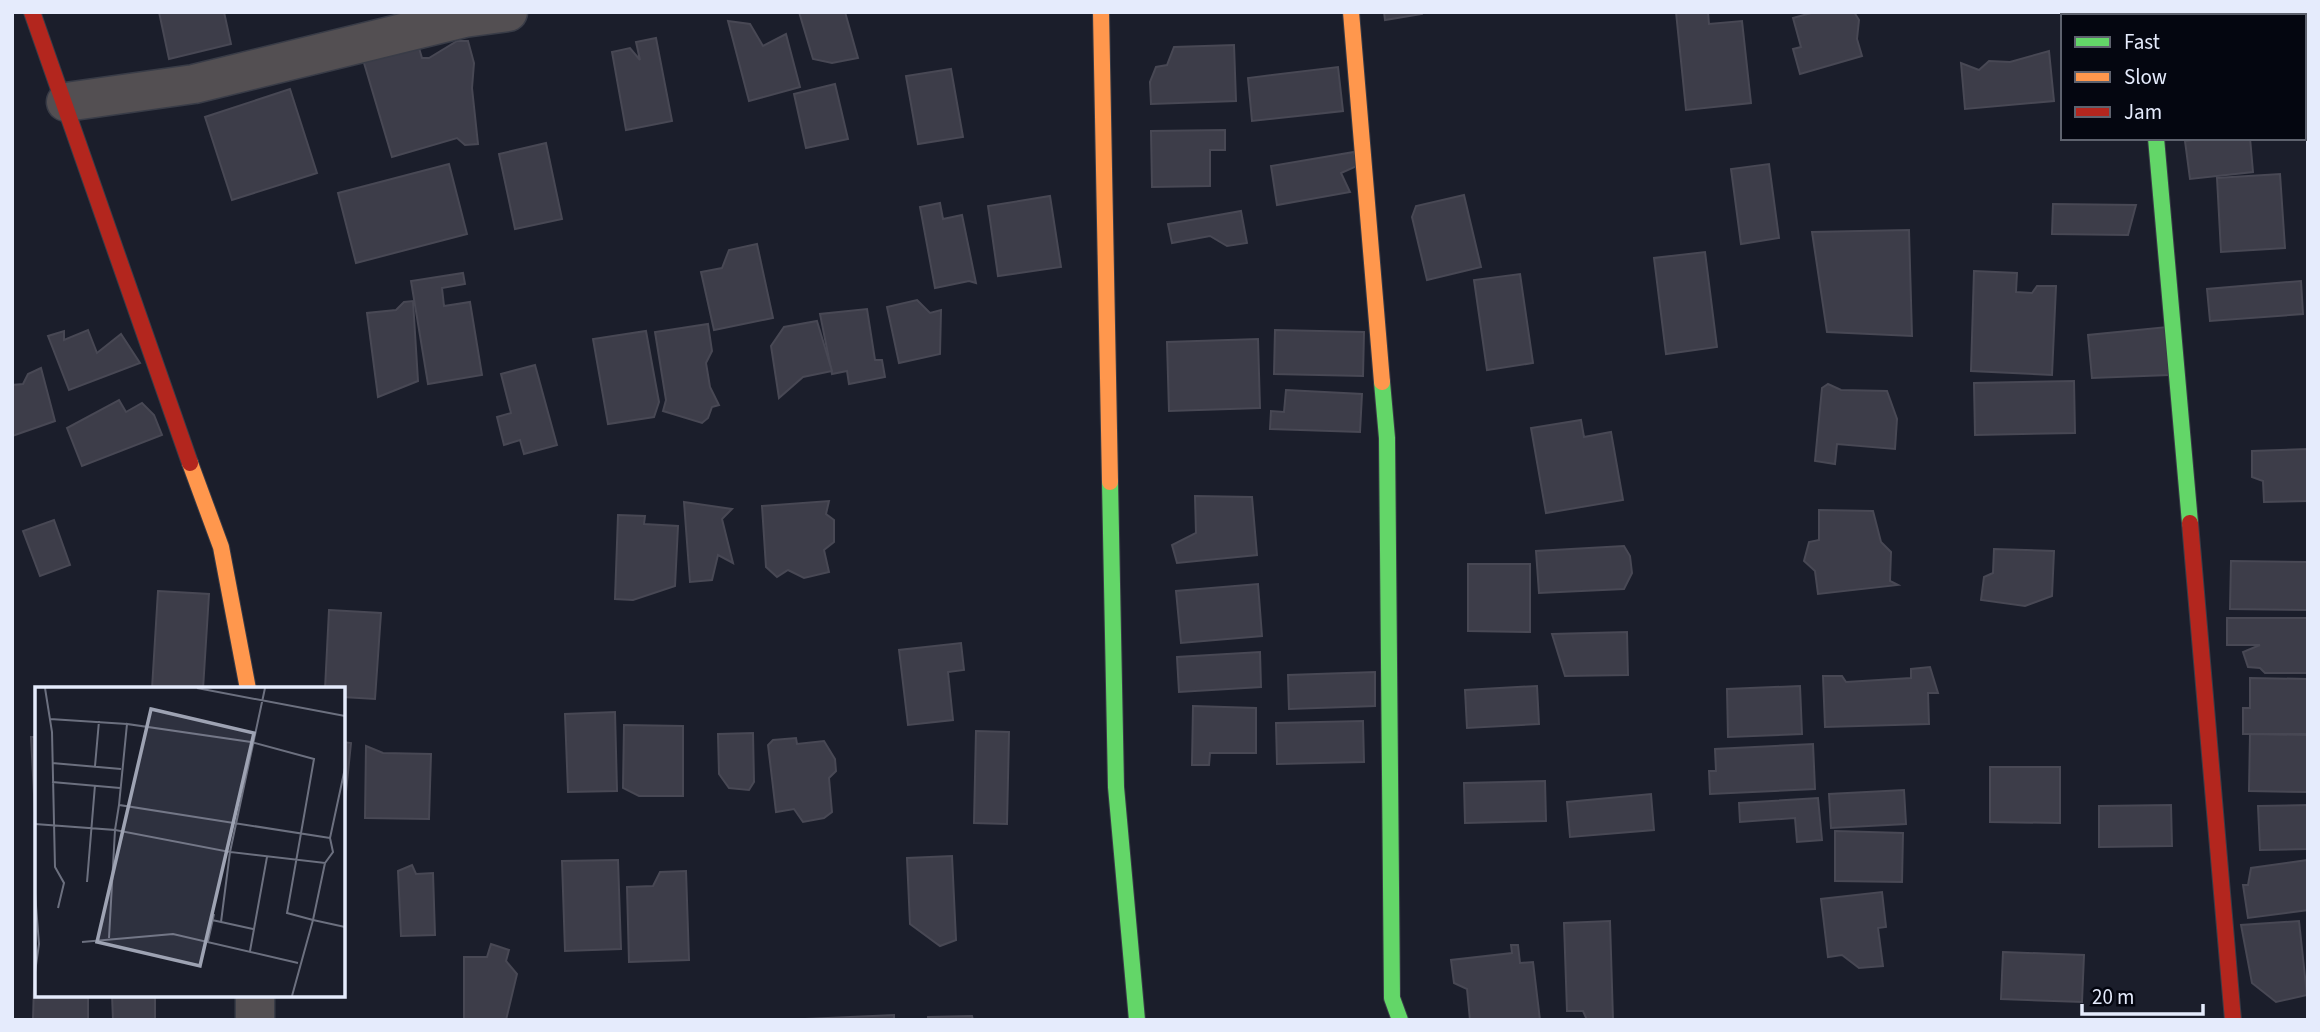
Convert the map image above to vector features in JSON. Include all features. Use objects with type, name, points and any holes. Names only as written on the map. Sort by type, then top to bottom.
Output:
[{"type":"street","points":[[32,12],[66,102],[138,320],[221,547],[248,687]]},
{"type":"street","points":[[66,102],[194,84],[464,18],[508,12]]},
{"type":"street","points":[[1101,12],[1116,787],[1137,1020]]},
{"type":"street","points":[[1351,12],[1387,438],[1392,998],[1400,1020]]},
{"type":"street","points":[[2156,140],[2233,1020]]},
{"type":"street","points":[[255,997],[255,1020]]},
{"type":"building","points":[[159,12],[224,12],[231,44],[169,59]]},
{"type":"building","points":[[799,12],[845,12],[858,58],[832,63],[813,59]]},
{"type":"building","points":[[1384,12],[1422,12],[1422,14],[1385,20]]},
{"type":"building","points":[[1676,12],[1708,12],[1709,24],[1742,21],[1751,103],[1686,110]]},
{"type":"building","points":[[1815,12],[1854,12],[1859,20],[1857,39],[1862,56],[1800,74],[1793,49],[1801,47],[1793,18]]},
{"type":"building","points":[[728,21],[750,24],[763,46],[786,34],[800,87],[749,101]]},
{"type":"building","points":[[416,38],[422,58],[429,58],[457,41],[468,41],[474,63],[472,88],[478,144],[465,145],[457,138],[392,157],[364,63],[372,51]]},
{"type":"building","points":[[656,38],[672,121],[626,130],[612,52],[630,48],[640,60],[636,42]]},
{"type":"building","points":[[1234,45],[1236,101],[1151,104],[1150,82],[1156,67],[1167,65],[1174,47]]},
{"type":"building","points":[[2049,51],[2054,101],[1965,109],[1961,63],[1979,70],[1989,61],[2010,62]]},
{"type":"building","points":[[1338,67],[1343,111],[1252,121],[1248,78]]},
{"type":"building","points":[[951,69],[963,137],[918,144],[906,76]]},
{"type":"building","points":[[835,84],[848,139],[806,148],[794,94]]},
{"type":"building","points":[[290,89],[317,173],[232,200],[205,117]]},
{"type":"building","points":[[1225,130],[1225,150],[1210,150],[1210,186],[1152,187],[1151,131]]},
{"type":"building","points":[[2250,140],[2253,172],[2190,179],[2185,141]]},
{"type":"building","points":[[546,143],[562,219],[515,229],[499,154]]},
{"type":"building","points":[[1354,152],[1357,166],[1341,173],[1350,192],[1277,205],[1271,166]]},
{"type":"building","points":[[449,164],[467,234],[356,263],[338,193]]},
{"type":"building","points":[[1769,164],[1779,238],[1741,244],[1731,169]]},
{"type":"building","points":[[2280,174],[2285,248],[2221,252],[2217,178]]},
{"type":"building","points":[[1464,195],[1481,267],[1427,280],[1412,217],[1416,206]]},
{"type":"building","points":[[1050,196],[1061,267],[998,276],[988,206]]},
{"type":"building","points":[[940,203],[943,219],[962,215],[976,283],[969,281],[935,288],[920,207]]},
{"type":"building","points":[[2053,204],[2136,205],[2128,235],[2052,234]]},
{"type":"building","points":[[1241,211],[1247,243],[1227,246],[1210,236],[1172,243],[1168,224]]},
{"type":"building","points":[[1909,230],[1912,336],[1827,332],[1812,232]]},
{"type":"building","points":[[757,244],[773,318],[714,330],[701,272],[722,268],[729,250]]},
{"type":"building","points":[[1705,252],[1717,347],[1666,354],[1654,258]]},
{"type":"building","points":[[1974,271],[2017,273],[2016,292],[2032,293],[2037,286],[2056,286],[2052,375],[1971,371]]},
{"type":"building","points":[[463,273],[465,284],[442,288],[444,306],[470,302],[482,375],[428,384],[411,281]]},
{"type":"building","points":[[1520,274],[1533,363],[1487,370],[1474,280]]},
{"type":"building","points":[[2301,281],[2303,314],[2210,321],[2207,289]]},
{"type":"building","points":[[917,300],[930,313],[941,310],[940,354],[899,363],[887,307]]},
{"type":"building","points":[[413,301],[418,381],[378,397],[367,313],[396,310],[404,302]]},
{"type":"building","points":[[867,309],[875,360],[882,360],[885,377],[849,384],[847,371],[832,374],[820,314]]},
{"type":"building","points":[[817,321],[832,371],[803,377],[779,398],[771,346],[784,327]]},
{"type":"building","points":[[708,324],[712,351],[706,363],[710,387],[719,405],[712,407],[708,418],[702,423],[663,411],[666,400],[655,332]]},
{"type":"building","points":[[2167,327],[2169,375],[2092,378],[2088,335]]},
{"type":"building","points":[[88,330],[97,353],[121,334],[140,363],[69,390],[48,336],[64,331],[64,340]]},
{"type":"building","points":[[1275,330],[1364,332],[1363,376],[1274,374]]},
{"type":"building","points":[[646,331],[659,402],[654,417],[608,424],[593,339]]},
{"type":"building","points":[[1258,339],[1260,408],[1169,411],[1167,342]]},
{"type":"building","points":[[535,365],[557,445],[524,454],[520,440],[504,445],[497,417],[511,413],[501,374]]},
{"type":"building","points":[[41,368],[55,421],[12,436],[12,385],[23,384],[28,374]]},
{"type":"building","points":[[2074,381],[2075,433],[1975,435],[1974,383]]},
{"type":"building","points":[[1828,384],[1841,390],[1887,391],[1897,419],[1895,449],[1837,444],[1835,464],[1815,461],[1822,388]]},
{"type":"building","points":[[1286,390],[1362,394],[1360,432],[1270,429],[1271,411],[1284,412]]},
{"type":"building","points":[[119,400],[126,412],[142,403],[154,415],[162,435],[82,466],[67,428]]},
{"type":"building","points":[[1581,420],[1584,437],[1611,432],[1623,500],[1546,513],[1531,428]]},
{"type":"building","points":[[2308,449],[2308,501],[2264,502],[2263,481],[2252,477],[2252,451]]},
{"type":"building","points":[[1195,496],[1252,497],[1257,555],[1177,563],[1172,545],[1196,533]]},
{"type":"building","points":[[829,501],[826,514],[834,520],[834,542],[824,550],[829,572],[804,578],[788,570],[777,577],[766,567],[762,506]]},
{"type":"building","points":[[684,502],[732,509],[722,519],[733,563],[718,555],[712,580],[690,582]]},
{"type":"building","points":[[1819,510],[1873,511],[1881,542],[1891,552],[1890,581],[1898,585],[1818,594],[1815,571],[1804,561],[1809,542],[1819,540]]},
{"type":"building","points":[[618,515],[645,516],[644,524],[678,526],[675,586],[633,600],[615,599]]},
{"type":"building","points":[[54,520],[70,565],[40,576],[23,531]]},
{"type":"building","points":[[1624,546],[1630,556],[1632,573],[1624,589],[1539,593],[1536,551]]},
{"type":"building","points":[[1994,549],[2054,551],[2052,596],[2025,606],[1981,600],[1984,577],[1993,573]]},
{"type":"building","points":[[2231,561],[2308,562],[2308,610],[2230,609]]},
{"type":"building","points":[[1468,564],[1530,564],[1530,632],[1468,631]]},
{"type":"building","points":[[1258,584],[1262,636],[1181,643],[1176,591]]},
{"type":"building","points":[[158,591],[209,594],[203,687],[152,687]]},
{"type":"building","points":[[329,610],[381,613],[375,699],[345,697],[345,687],[325,687]]},
{"type":"building","points":[[2227,618],[2308,618],[2308,673],[2265,673],[2260,668],[2248,667],[2243,652],[2260,645],[2227,645]]},
{"type":"building","points":[[1627,632],[1628,675],[1565,676],[1552,634]]},
{"type":"building","points":[[961,643],[964,670],[948,672],[953,720],[908,725],[899,650]]},
{"type":"building","points":[[1260,652],[1261,687],[1179,692],[1177,657]]},
{"type":"building","points":[[1930,667],[1938,693],[1928,693],[1929,724],[1825,727],[1823,676],[1842,676],[1846,682],[1911,678],[1911,669]]},
{"type":"building","points":[[1375,672],[1375,706],[1289,709],[1288,675]]},
{"type":"building","points":[[2250,678],[2308,679],[2308,734],[2243,734],[2243,708],[2250,708]]},
{"type":"building","points":[[1537,686],[1539,724],[1467,728],[1465,690]]},
{"type":"building","points":[[1800,686],[1802,734],[1728,737],[1727,689]]},
{"type":"building","points":[[1193,706],[1256,708],[1256,753],[1210,753],[1209,765],[1192,765]]},
{"type":"building","points":[[615,712],[617,791],[568,792],[565,714]]},
{"type":"building","points":[[1363,721],[1364,762],[1277,764],[1276,723]]},
{"type":"building","points":[[624,725],[683,726],[683,796],[639,796],[623,788]]},
{"type":"building","points":[[976,731],[1009,732],[1007,824],[974,823]]},
{"type":"building","points":[[753,733],[754,782],[749,790],[729,788],[719,774],[718,734]]},
{"type":"building","points":[[2250,734],[2308,735],[2308,792],[2249,791]]},
{"type":"building","points":[[31,737],[35,737],[35,813]]},
{"type":"building","points":[[796,738],[797,744],[824,741],[835,759],[836,771],[829,778],[832,812],[824,818],[803,822],[794,809],[776,812],[768,745],[773,740]]},
{"type":"building","points":[[345,742],[351,743],[345,802]]},
{"type":"building","points":[[1813,744],[1815,789],[1710,794],[1709,771],[1716,771],[1715,749]]},
{"type":"building","points":[[366,746],[383,753],[431,754],[429,819],[365,818]]},
{"type":"building","points":[[1990,767],[2060,767],[2060,823],[1990,822]]},
{"type":"building","points":[[1545,781],[1546,821],[1465,823],[1464,783]]},
{"type":"building","points":[[1904,790],[1906,824],[1831,828],[1829,794]]},
{"type":"building","points":[[1651,794],[1654,830],[1570,837],[1567,802]]},
{"type":"building","points":[[1818,798],[1822,840],[1797,842],[1795,818],[1740,822],[1739,803]]},
{"type":"building","points":[[2171,805],[2172,846],[2099,847],[2099,806]]},
{"type":"building","points":[[2308,805],[2308,849],[2260,850],[2258,806]]},
{"type":"building","points":[[1835,831],[1903,833],[1902,882],[1835,881]]},
{"type":"building","points":[[952,856],[956,940],[940,946],[910,924],[907,858]]},
{"type":"building","points":[[618,860],[621,949],[565,951],[562,861]]},
{"type":"building","points":[[2308,860],[2308,910],[2248,918],[2243,885],[2248,885],[2251,868]]},
{"type":"building","points":[[412,865],[416,874],[433,873],[435,935],[401,936],[398,871]]},
{"type":"building","points":[[686,871],[689,960],[629,962],[627,887],[653,886],[660,872]]},
{"type":"building","points":[[1882,892],[1886,927],[1878,928],[1883,966],[1859,968],[1842,955],[1828,957],[1821,899]]},
{"type":"building","points":[[1610,921],[1613,1020],[1587,1020],[1583,1011],[1567,1011],[1564,923]]},
{"type":"building","points":[[2299,921],[2307,995],[2276,1002],[2252,983],[2241,925]]},
{"type":"building","points":[[491,944],[509,950],[506,961],[517,974],[506,1020],[464,1020],[464,957],[487,957]]},
{"type":"building","points":[[1511,945],[1518,945],[1520,963],[1533,962],[1540,1020],[1470,1020],[1467,989],[1454,983],[1451,960],[1512,953]]},
{"type":"building","points":[[35,951],[35,997],[88,997],[88,1020],[33,1020]]},
{"type":"building","points":[[2003,952],[2084,955],[2082,1002],[2001,999]]},
{"type":"building","points":[[112,997],[155,997],[155,1020],[113,1020]]},
{"type":"building","points":[[894,1015],[894,1020],[805,1019]]},
{"type":"building","points":[[972,1016],[973,1020],[928,1020],[928,1017]]},
{"type":"traffic: fast","points":[[2156,140],[2190,523]]},
{"type":"traffic: fast","points":[[1382,382],[1387,438],[1392,998],[1400,1020]]},
{"type":"traffic: fast","points":[[1110,482],[1116,787],[1137,1020]]},
{"type":"traffic: slow","points":[[1101,12],[1110,482]]},
{"type":"traffic: slow","points":[[1351,12],[1382,382]]},
{"type":"traffic: slow","points":[[190,463],[221,547],[248,687]]},
{"type":"traffic: jam","points":[[32,12],[190,463]]},
{"type":"traffic: jam","points":[[2190,523],[2233,1020]]}]
